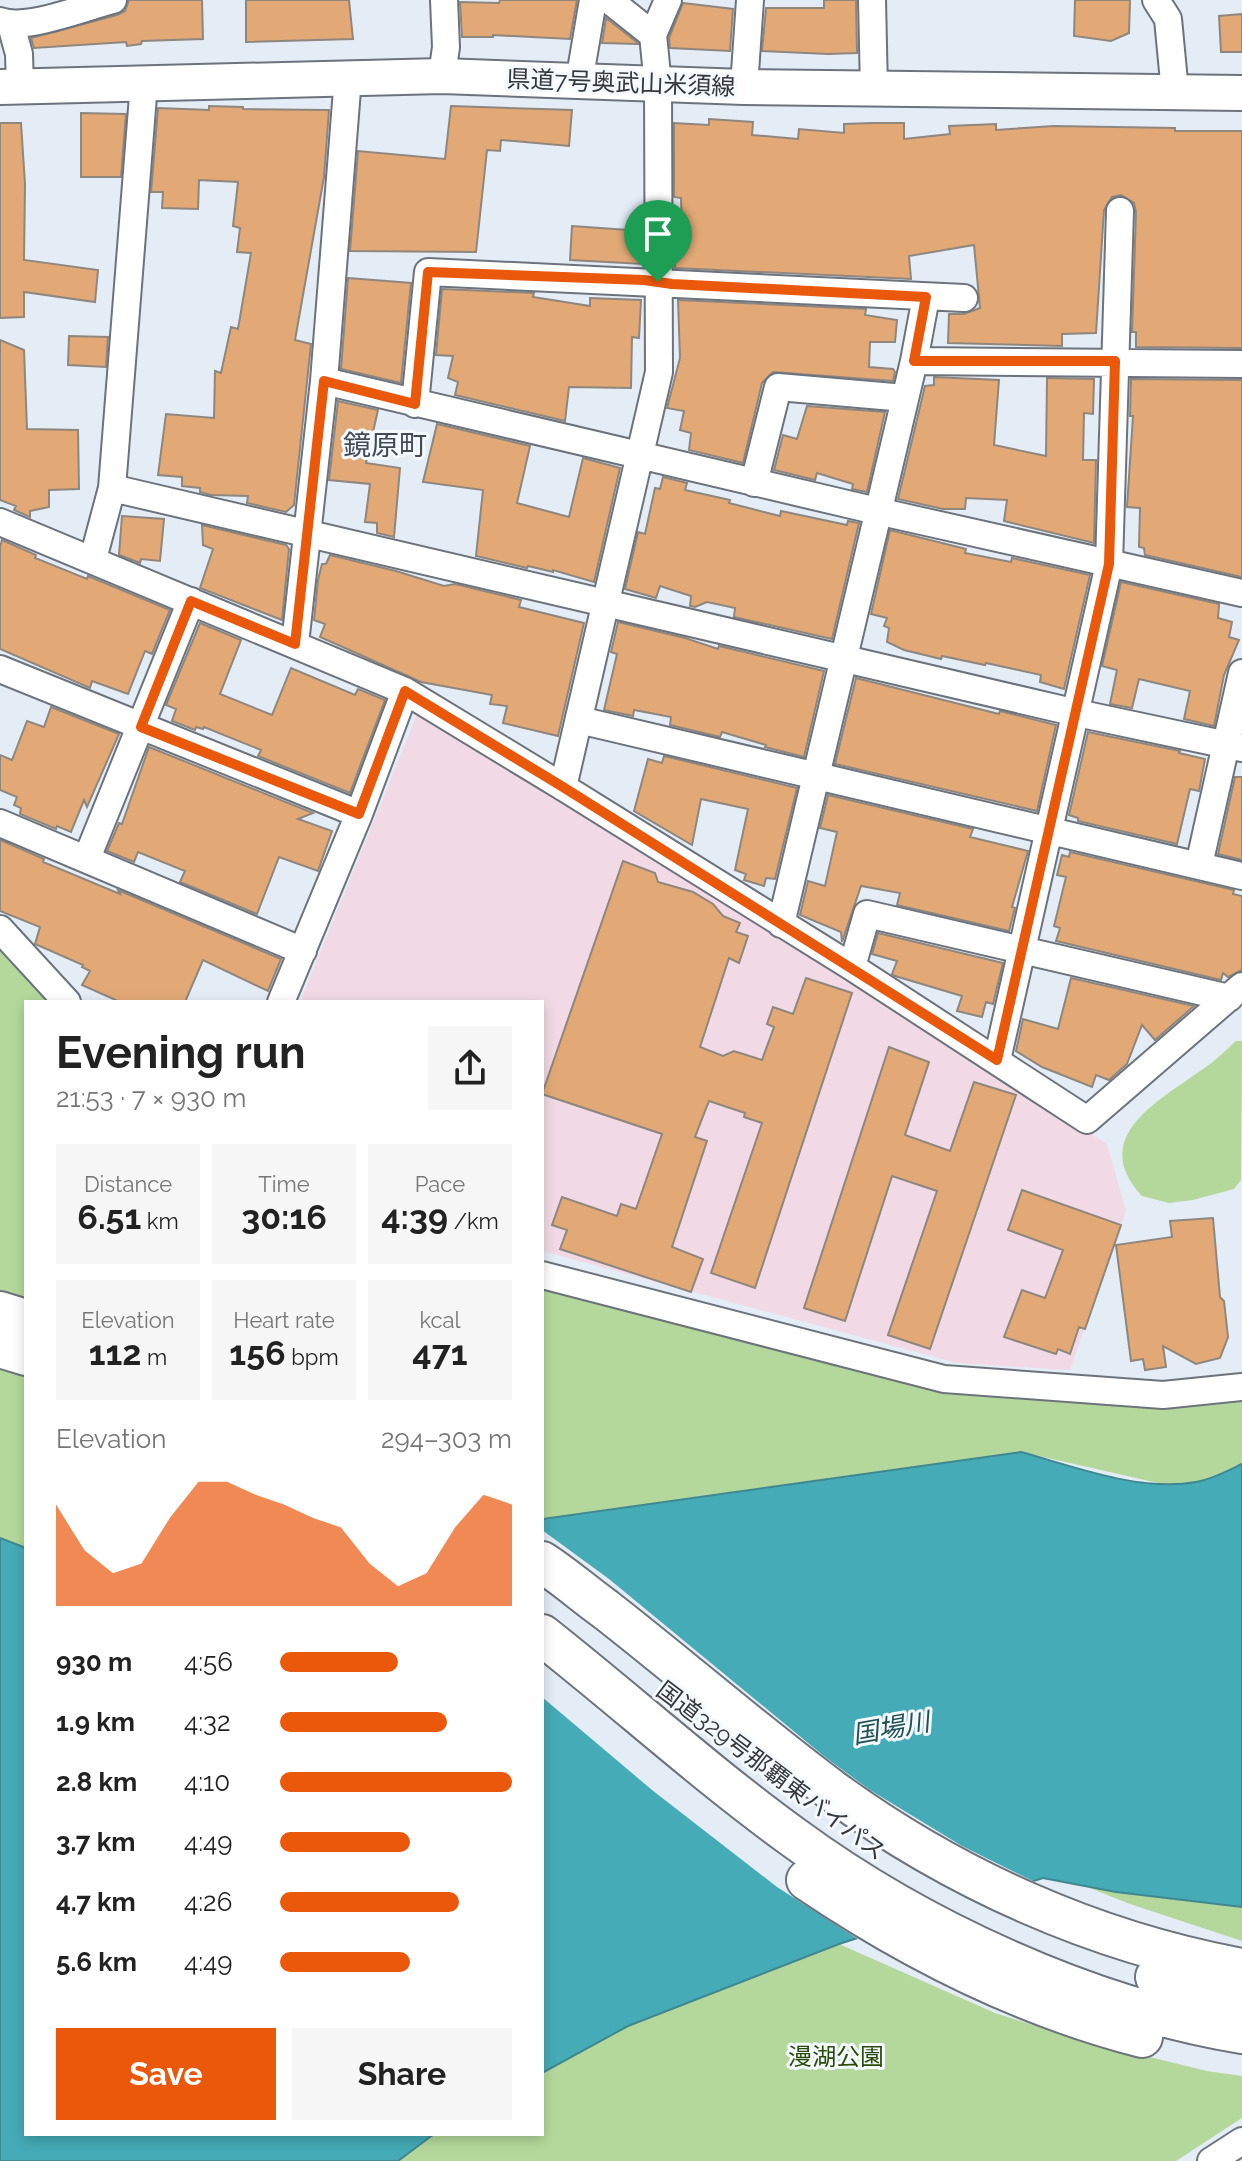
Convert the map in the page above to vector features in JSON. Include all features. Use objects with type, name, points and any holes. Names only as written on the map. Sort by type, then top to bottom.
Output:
[{"type":"highway","points":[[0,1312],[24,1319]]},
{"type":"highway","points":[[0,1347],[24,1354]]},
{"type":"highway","points":[[544,1564],[831,1789],[886,1828],[974,1877],[1090,1928],[1129,1942],[1242,1969]]},
{"type":"highway","name":"国道329号那覇東バイパス","points":[[544,1598],[815,1809],[875,1852],[924,1881],[994,1916],[1064,1945],[1159,1978],[1242,1998]]},
{"type":"highway","name":"国道329号那覇東バイパス","points":[[544,1637],[711,1774],[782,1829],[858,1881],[978,1946],[1052,1978],[1152,2012],[1242,2033]]},
{"type":"highway","points":[[544,1669],[778,1860],[844,1905],[942,1960],[1071,2015],[1138,2036],[1242,2059]]},
{"type":"main road","name":"県道7号奥武山米須線","points":[[10,87],[442,76],[874,90],[1242,93]]},
{"type":"street","points":[[10,87],[19,54],[5,23],[113,0]]},
{"type":"street","points":[[442,76],[446,47],[444,0]]},
{"type":"street","points":[[579,82],[593,0]]},
{"type":"street","points":[[609,0],[653,35]]},
{"type":"street","points":[[563,787],[659,372],[658,85],[653,35],[668,0]]},
{"type":"street","points":[[744,87],[750,0]]},
{"type":"street","points":[[872,0],[874,90]]},
{"type":"street","points":[[1156,0],[1168,19],[1175,92]]},
{"type":"street","points":[[295,644],[324,381],[348,77]]},
{"type":"street","points":[[93,559],[112,488],[144,83]]},
{"type":"street","points":[[997,1060],[1109,564],[1120,211]]},
{"type":"street","points":[[415,404],[428,272],[964,298]]},
{"type":"street","points":[[781,924],[914,361],[926,297]]},
{"type":"street","points":[[914,361],[1242,364]]},
{"type":"street","points":[[324,381],[754,483],[1242,593]]},
{"type":"street","points":[[754,483],[778,387],[905,398]]},
{"type":"street","points":[[112,488],[1077,713],[1234,746]]},
{"type":"street","points":[[0,522],[405,691],[852,967],[1087,1120],[1236,992]]},
{"type":"street","points":[[87,858],[191,601]]},
{"type":"street","points":[[0,669],[359,814]]},
{"type":"street","points":[[1199,865],[1234,746],[1242,673]]},
{"type":"street","points":[[282,1000],[359,814],[405,691]]},
{"type":"street","points":[[579,720],[1242,876]]},
{"type":"street","points":[[0,823],[303,951]]},
{"type":"street","points":[[852,967],[867,914],[1020,949],[1236,992]]},
{"type":"street","points":[[0,929],[65,1000]]},
{"type":"street","points":[[544,1276],[944,1379],[1163,1395],[1242,1387]]},
{"type":"street","points":[[1211,2161],[1242,2141]]},
{"type":"shaded area","points":[[418,712],[726,901],[1107,1144],[1126,1211],[1070,1370],[957,1363],[544,1252],[544,1000],[301,1000]]},
{"type":"green space","points":[[0,947],[47,1000],[24,1000],[24,1547],[0,1538]]},
{"type":"green space","points":[[1236,1041],[1242,1041],[1241,1180],[1234,1189],[1193,1200],[1169,1203],[1142,1196],[1127,1175],[1122,1156],[1126,1138],[1150,1107],[1212,1063]]},
{"type":"green space","points":[[544,1289],[941,1391],[1171,1409],[1242,1400],[1242,1464],[1198,1482],[1167,1485],[1021,1452],[544,1519]]},
{"type":"green space","points":[[1090,1888],[1242,1907],[1242,1941],[1130,1904]]},
{"type":"green space","name":"漫湖公園","points":[[839,1944],[995,2013],[1080,2040],[1207,2071],[1242,2076],[1242,2118],[1176,2161],[398,2161],[431,2136],[544,2136],[544,2072],[628,2026]]},
{"type":"water","name":"国場川","points":[[1021,1452],[1108,1476],[1152,1484],[1196,1482],[1242,1464],[1242,1907],[1116,1892],[1043,1878],[839,1944],[628,2026],[544,2072],[544,1519]]},
{"type":"water","points":[[0,1538],[24,1547],[24,2136],[431,2136],[398,2161],[0,2161]]},
{"type":"pier","points":[[544,1531],[609,1579],[825,1757],[870,1790],[962,1846],[1039,1884],[861,1941],[777,1887],[652,1790],[544,1699]]},
{"type":"building","points":[[129,0],[202,0],[203,39],[142,41],[141,44],[127,46],[126,42],[34,48],[31,38],[117,15],[125,11]]},
{"type":"building","points":[[246,0],[349,0],[353,39],[246,42]]},
{"type":"building","points":[[500,0],[577,0],[570,39],[493,35],[462,37],[460,2],[499,3]]},
{"type":"building","points":[[824,0],[856,0],[857,53],[762,51],[766,8],[824,8]]},
{"type":"building","points":[[1075,0],[1130,0],[1129,33],[1111,41],[1074,36]]},
{"type":"building","points":[[683,3],[733,9],[730,51],[670,48],[669,38]]},
{"type":"building","points":[[1242,14],[1242,52],[1221,52],[1219,16]]},
{"type":"building","points":[[606,18],[638,43],[638,44],[602,43]]},
{"type":"building","points":[[209,106],[329,110],[324,177],[295,340],[311,344],[294,505],[286,512],[247,503],[248,496],[211,495],[200,492],[200,488],[182,486],[182,477],[158,475],[166,414],[214,418],[215,371],[221,373],[231,327],[238,329],[251,253],[237,252],[240,228],[233,226],[238,182],[199,180],[198,209],[162,208],[163,192],[151,192],[158,108],[209,110]]},
{"type":"building","points":[[451,106],[572,110],[569,146],[501,140],[500,151],[487,150],[476,252],[350,251],[358,151],[445,159]]},
{"type":"building","points":[[81,113],[126,114],[121,177],[81,177]]},
{"type":"building","points":[[709,119],[753,122],[752,135],[798,139],[799,129],[844,133],[844,124],[873,123],[904,123],[904,139],[950,134],[949,126],[996,124],[996,130],[1054,126],[1242,131],[1242,348],[1136,347],[1136,332],[1132,332],[1136,212],[1134,203],[1121,195],[1112,197],[1104,210],[1096,333],[1062,334],[1062,346],[948,343],[949,314],[964,314],[980,308],[974,245],[909,256],[911,279],[675,268],[675,233],[682,234],[681,198],[674,197],[674,123],[709,125]]},
{"type":"building","points":[[0,123],[21,123],[25,184],[24,260],[98,270],[95,302],[24,292],[24,317],[0,318]]},
{"type":"building","points":[[572,226],[642,231],[643,264],[570,260]]},
{"type":"building","points":[[348,278],[411,283],[401,383],[341,369]]},
{"type":"building","points":[[442,289],[534,293],[533,297],[590,306],[590,298],[641,300],[639,338],[632,337],[631,388],[569,387],[565,421],[455,395],[458,382],[448,378],[453,356],[436,355]]},
{"type":"building","points":[[678,300],[866,309],[865,315],[897,320],[895,342],[870,342],[869,367],[893,369],[893,381],[773,372],[762,383],[743,463],[689,450],[691,433],[680,430],[684,411],[667,408],[680,358]]},
{"type":"building","points":[[69,336],[108,337],[106,367],[68,365]]},
{"type":"building","points":[[0,340],[24,350],[27,429],[78,430],[79,489],[49,490],[49,507],[30,511],[30,517],[14,510],[16,506],[0,500]]},
{"type":"building","points":[[934,377],[999,380],[994,445],[1046,456],[1047,378],[1094,379],[1093,414],[1084,413],[1083,460],[1096,460],[1094,543],[1004,521],[1007,500],[966,498],[965,509],[943,509],[898,499],[925,386],[934,385]]},
{"type":"building","points":[[1131,379],[1242,380],[1242,577],[1145,555],[1144,548],[1139,547],[1140,508],[1127,507],[1133,416],[1130,416]]},
{"type":"building","points":[[338,401],[378,410],[366,463],[400,468],[394,537],[377,533],[377,523],[365,522],[370,484],[329,480]]},
{"type":"building","points":[[807,406],[885,412],[867,492],[852,489],[853,484],[817,473],[815,480],[774,470],[783,435],[797,439]]},
{"type":"building","points":[[437,424],[530,446],[517,503],[569,517],[583,458],[620,468],[594,582],[553,570],[527,568],[476,556],[483,490],[423,482]]},
{"type":"building","points":[[663,477],[687,483],[685,490],[780,516],[781,511],[847,525],[848,521],[859,523],[832,639],[734,617],[735,608],[707,602],[690,606],[691,596],[660,586],[656,598],[625,589],[638,532],[645,534],[655,488],[660,489]]},
{"type":"building","points":[[122,516],[164,519],[160,561],[141,559],[140,563],[119,555]]},
{"type":"building","points":[[202,525],[286,545],[289,549],[282,620],[200,588],[213,549],[203,545]]},
{"type":"building","points":[[890,530],[966,549],[965,553],[1011,562],[1012,558],[1090,575],[1064,689],[1040,682],[1041,675],[986,663],[942,656],[941,659],[904,650],[887,642],[889,628],[884,626],[887,618],[871,614]]},
{"type":"building","points":[[2,540],[36,555],[35,558],[170,610],[152,654],[145,651],[128,694],[92,681],[90,688],[0,649]]},
{"type":"building","points":[[330,555],[444,586],[455,584],[521,600],[519,607],[584,623],[558,736],[503,723],[507,706],[490,704],[492,695],[421,682],[320,637],[325,624],[314,620],[318,580],[322,564],[326,564]]},
{"type":"building","points":[[1121,582],[1219,604],[1218,618],[1232,622],[1229,637],[1239,640],[1224,675],[1214,726],[1184,719],[1190,691],[1139,679],[1132,708],[1110,704],[1117,670],[1102,666]]},
{"type":"building","points":[[618,622],[718,649],[719,646],[824,671],[804,757],[722,732],[720,737],[670,725],[671,717],[634,710],[633,716],[604,710],[617,654],[611,652]]},
{"type":"building","points":[[200,623],[241,640],[220,694],[272,715],[291,668],[355,695],[358,689],[385,700],[350,793],[258,756],[261,750],[204,727],[196,727],[195,730],[172,721],[176,709],[166,705]]},
{"type":"building","points":[[856,678],[1056,725],[1037,811],[835,764]]},
{"type":"building","points":[[51,707],[119,734],[87,807],[84,800],[71,832],[20,814],[21,808],[14,805],[17,797],[0,790],[0,755],[12,760],[27,721],[44,727]]},
{"type":"building","points":[[1088,732],[1205,759],[1199,791],[1190,789],[1177,844],[1078,821],[1078,818],[1069,815]]},
{"type":"building","points":[[149,747],[313,813],[298,819],[332,831],[318,871],[279,857],[257,914],[180,882],[185,871],[138,852],[134,862],[107,851],[119,823],[122,824]]},
{"type":"building","points":[[664,756],[797,788],[775,879],[766,878],[764,886],[744,880],[746,874],[735,870],[748,809],[701,799],[692,845],[634,811],[648,759],[662,763]]},
{"type":"building","points":[[1235,777],[1242,777],[1242,860],[1218,854]]},
{"type":"building","points":[[828,795],[973,829],[970,837],[1028,851],[1012,907],[1015,908],[1009,931],[897,905],[900,893],[861,886],[842,942],[841,932],[800,915],[808,881],[825,886],[837,832],[820,828]]},
{"type":"building","points":[[0,840],[44,859],[43,862],[281,959],[268,991],[203,960],[186,1000],[116,1000],[82,985],[90,971],[83,965],[35,944],[40,927],[0,911]]},
{"type":"building","points":[[1070,852],[1234,890],[1233,894],[1242,896],[1242,970],[1228,977],[1223,973],[1221,980],[1056,941],[1060,928],[1054,926],[1066,877],[1057,875],[1062,855],[1069,857]]},
{"type":"building","points":[[623,861],[655,873],[658,882],[693,892],[713,904],[723,916],[740,923],[736,932],[748,936],[739,963],[729,958],[700,1047],[723,1056],[734,1051],[762,1060],[774,1027],[767,1024],[773,1007],[793,1014],[806,978],[852,993],[755,1288],[711,1273],[762,1123],[744,1117],[745,1113],[709,1101],[695,1137],[707,1141],[672,1247],[703,1259],[691,1292],[560,1249],[567,1230],[552,1225],[562,1197],[617,1216],[621,1204],[636,1209],[662,1134],[544,1095]]},
{"type":"building","points":[[878,933],[1003,963],[993,1004],[986,1002],[982,1017],[957,1011],[962,996],[895,976],[892,974],[897,961],[872,954]]},
{"type":"building","points":[[1071,978],[1194,1006],[1155,1040],[1142,1025],[1127,1064],[1109,1080],[1096,1075],[1092,1087],[1042,1067],[1016,1051],[1023,1019],[1058,1029]]},
{"type":"building","points":[[889,1047],[929,1062],[905,1135],[950,1151],[974,1082],[1016,1095],[930,1349],[888,1335],[937,1191],[892,1176],[845,1321],[804,1308]]},
{"type":"building","points":[[1022,1190],[1121,1225],[1085,1329],[1079,1327],[1070,1354],[1058,1349],[1056,1354],[1004,1337],[1022,1290],[1045,1298],[1063,1250],[1008,1230]]},
{"type":"building","points":[[1213,1218],[1220,1297],[1224,1301],[1228,1337],[1220,1358],[1196,1364],[1163,1346],[1166,1367],[1145,1370],[1143,1359],[1131,1361],[1116,1245],[1172,1237],[1170,1221]]},
{"type":"district","name":"鏡原町","points":[[385,445]]},
{"type":"route","points":[[428,272],[658,282],[926,297],[914,361],[1115,361],[1109,564],[997,1060],[405,691],[359,814],[141,727],[191,601],[295,644],[324,381],[415,404],[428,272]]}]
